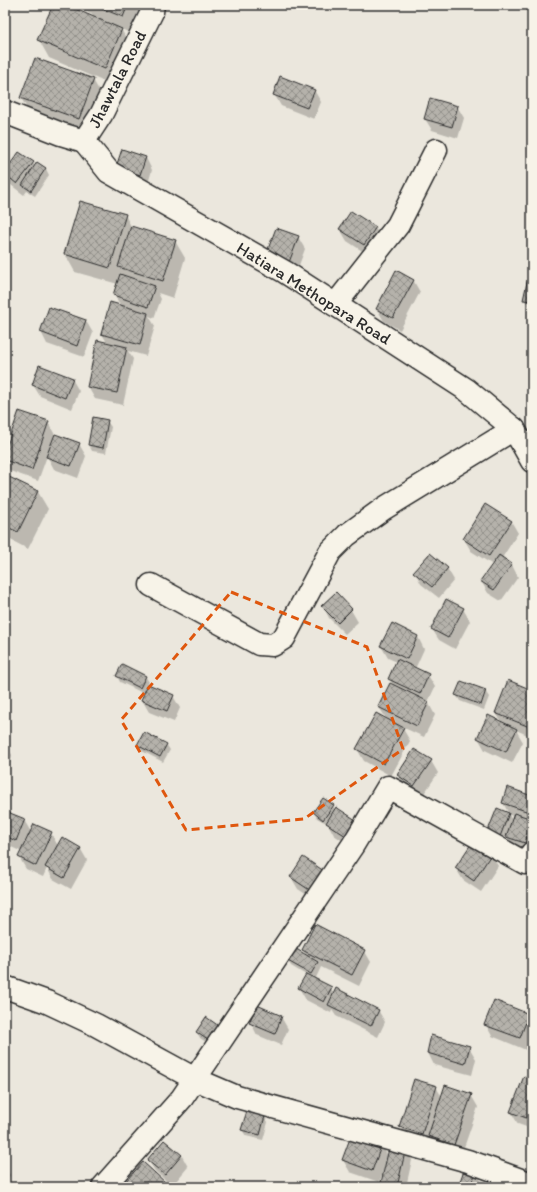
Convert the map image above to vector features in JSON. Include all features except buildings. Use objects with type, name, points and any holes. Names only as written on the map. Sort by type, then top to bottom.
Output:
[{"type":"street","name":"Jhawtala Road","points":[[5,112],[84,141],[101,115],[152,12],[154,5]]},
{"type":"street","name":"Hatiara Methopara Road","points":[[84,141],[109,172],[285,272],[467,390],[514,428],[532,461]]},
{"type":"street","points":[[336,305],[398,225],[436,150]]},
{"type":"street","points":[[151,585],[259,644],[273,645],[284,638],[330,552],[347,535],[383,509],[514,428]]},
{"type":"street","points":[[103,1187],[182,1098],[353,845],[388,787],[525,863],[532,853]]},
{"type":"street","points":[[5,987],[47,1002],[96,1025],[195,1079],[237,1098],[468,1161],[532,1184]]},
{"type":"highlighted area","points":[[231,592],[367,647],[403,749],[304,819],[186,830],[121,720]]}]
